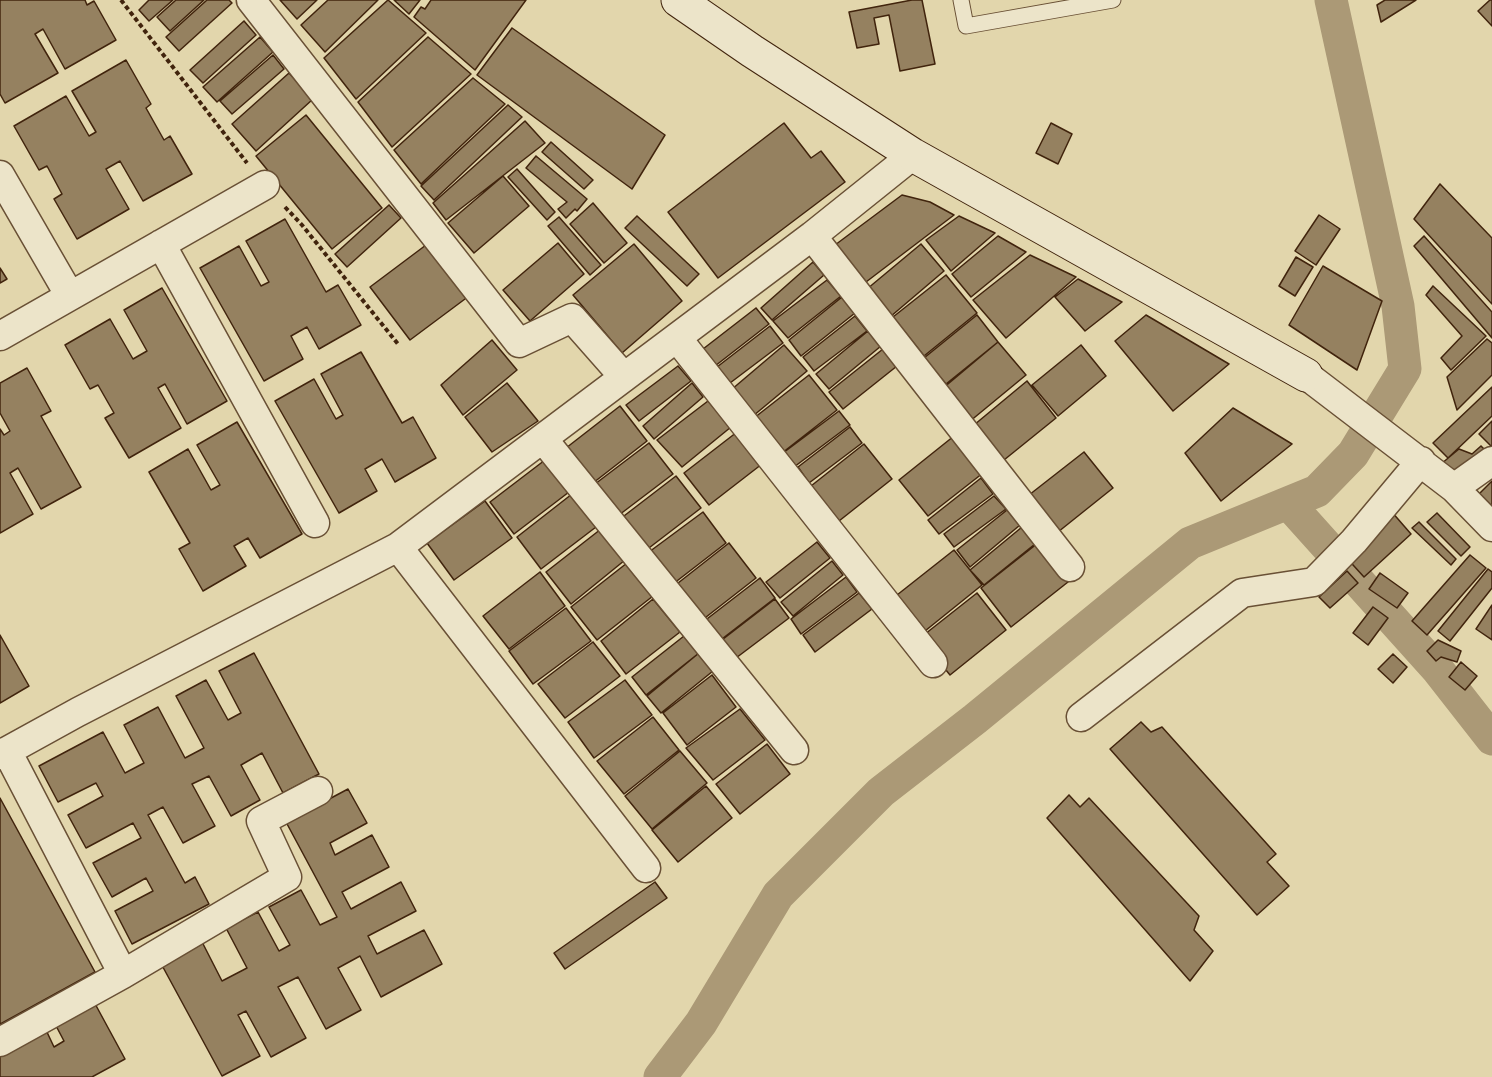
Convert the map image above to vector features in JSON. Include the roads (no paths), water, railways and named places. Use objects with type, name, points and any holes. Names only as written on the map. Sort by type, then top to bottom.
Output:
[{"type":"street","points":[[251,0],[519,343],[572,318],[624,377]]},
{"type":"street","points":[[678,0],[752,51],[913,155],[1306,375],[1454,488],[1492,527]]},
{"type":"street","points":[[123,974],[4,753],[78,712],[398,547],[812,236],[913,155]]},
{"type":"street","points":[[0,175],[70,296]]},
{"type":"street","points":[[0,336],[265,185]]},
{"type":"street","points":[[812,236],[1070,567]]},
{"type":"street","points":[[162,244],[315,523]]},
{"type":"street","points":[[677,338],[933,663]]},
{"type":"street","points":[[543,439],[794,750]]},
{"type":"street","points":[[1081,717],[1242,592],[1314,582],[1354,541],[1413,455]]},
{"type":"street","points":[[1454,488],[1492,461]]},
{"type":"street","points":[[398,547],[646,868]]},
{"type":"street","points":[[0,1042],[123,974],[287,877],[261,821],[318,791]]},
{"type":"lane","points":[[961,0],[966,26],[1113,0]]},
{"type":"waterway","points":[[660,1077],[701,1023],[778,895],[881,792],[975,719],[1190,543],[1317,491],[1353,454],[1405,369],[1398,306],[1331,0]]},
{"type":"waterway","points":[[1288,503],[1438,670],[1492,739]]}]
